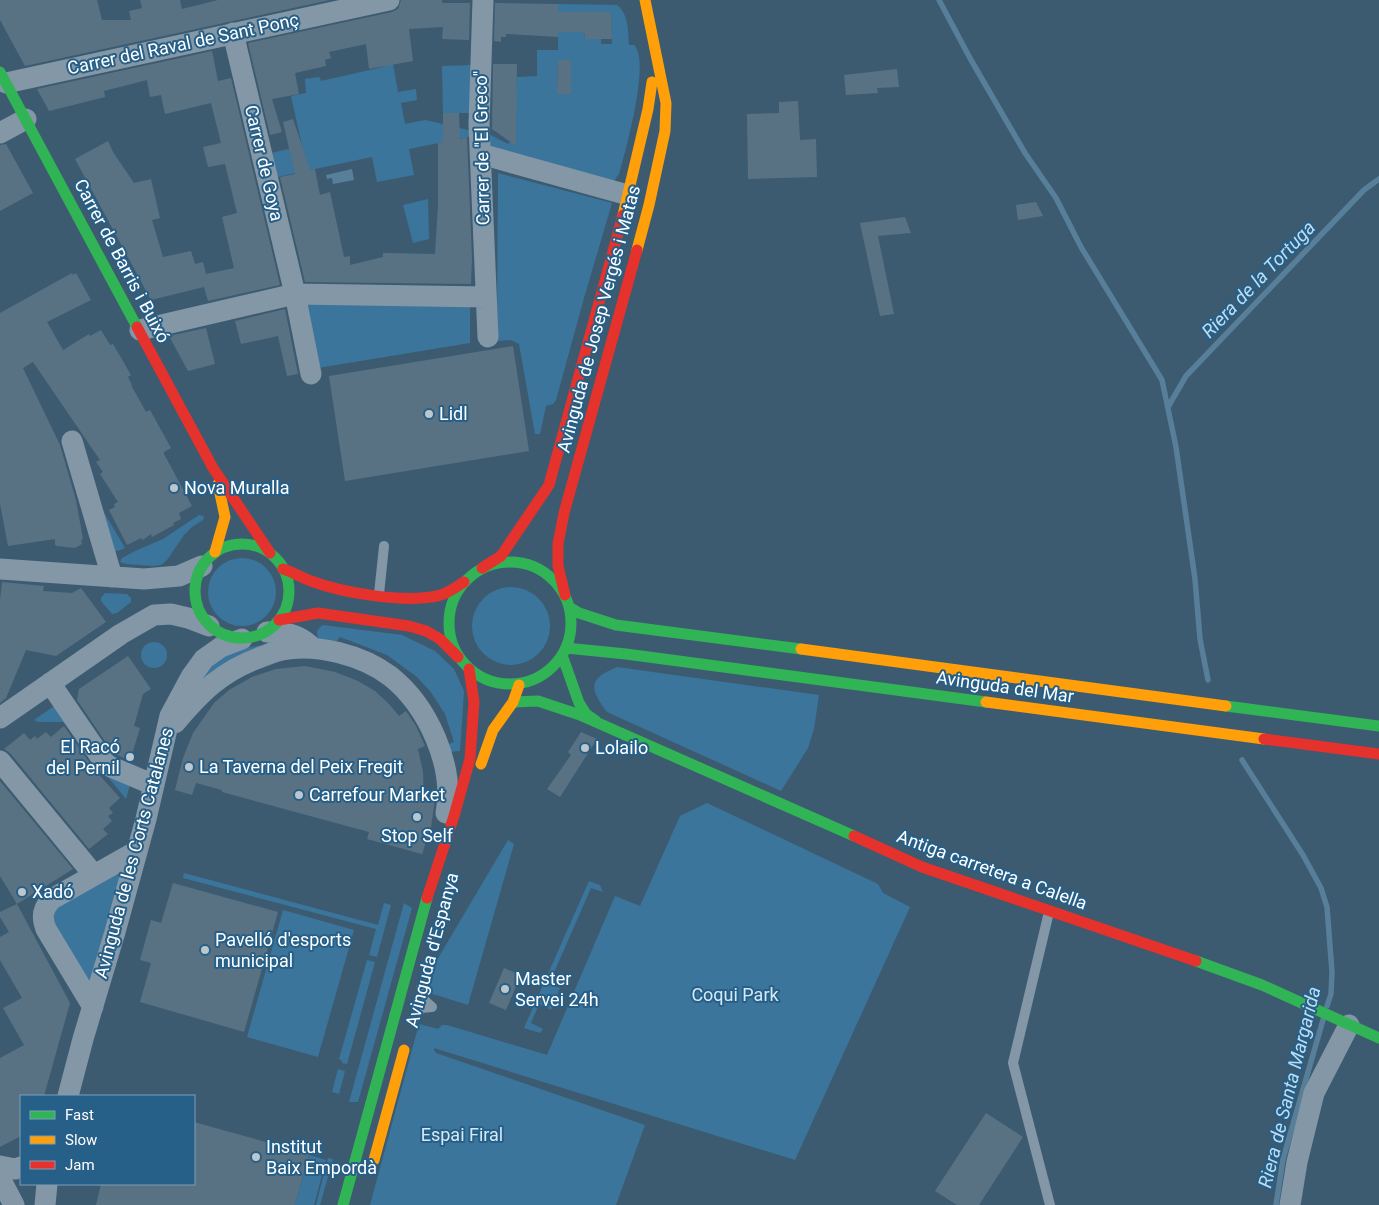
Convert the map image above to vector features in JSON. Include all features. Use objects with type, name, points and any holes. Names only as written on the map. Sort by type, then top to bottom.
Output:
[{"type":"street","name":"Carrer del Raval de Sant Ponç","points":[[3,77],[233,33],[389,0]]},
{"type":"street","name":"Carrer de \"El Greco\"","points":[[483,0],[479,125],[488,337]]},
{"type":"street","name":"Avinguda de Josep Vergés i Matas","points":[[565,595],[558,566],[558,544],[564,513],[647,215],[664,131],[666,103],[645,0]]},
{"type":"street","name":"Carrer de Goya","points":[[233,33],[295,294],[310,374]]},
{"type":"street","name":"Avinguda de Josep Vergés i Matas","points":[[482,568],[502,556],[549,485],[628,195],[648,109],[655,50]]},
{"type":"street","name":"Carrer de Barris i Buixó","points":[[3,77],[213,468],[270,554]]},
{"type":"street","points":[[0,133],[26,119]]},
{"type":"street","points":[[480,154],[628,195]]},
{"type":"street","points":[[140,330],[295,294],[486,297]]},
{"type":"street","points":[[72,441],[112,577]]},
{"type":"street","name":"Carrer de Barris i Buixó","points":[[208,559],[225,517],[222,496],[213,468]]},
{"type":"street","points":[[0,569],[144,579],[179,576],[228,546],[243,544],[257,546],[280,563],[287,575],[288,602],[283,615],[273,626]]},
{"type":"street","points":[[208,559],[195,581],[195,597],[199,613],[209,626]]},
{"type":"street","points":[[0,718],[121,634],[154,615],[171,614],[188,618],[209,626],[219,633],[242,639],[254,637],[273,626],[318,613],[409,626],[426,631],[440,640],[469,669],[480,677],[506,684],[521,683],[547,672],[564,651],[570,632],[569,607],[565,595],[552,578],[531,565],[506,562],[490,565],[482,568],[464,582],[438,596],[414,598],[328,586],[312,582],[283,569]]},
{"type":"street","points":[[460,659],[451,642],[448,622],[453,601],[464,582]]},
{"type":"street","name":"Avinguda del Mar","points":[[569,607],[579,613],[628,626],[1379,726]]},
{"type":"street","name":"Avinguda d'Espanya","points":[[273,626],[297,636],[312,647]]},
{"type":"street","name":"Avinguda de les Corts Catalanes","points":[[68,1095],[137,851],[170,716],[191,677],[204,659],[221,647],[242,639]]},
{"type":"street","name":"Avinguda d'Espanya","points":[[163,748],[174,725],[191,705],[220,677],[244,663],[281,650],[312,647],[366,662],[390,676],[405,691],[421,711],[443,756],[449,795],[442,848]]},
{"type":"street","name":"Avinguda del Mar","points":[[564,651],[626,654],[1379,754]]},
{"type":"street","name":"Antiga carretera a Calella","points":[[564,651],[579,702],[586,714],[598,721]]},
{"type":"street","name":"Avinguda d'Espanya","points":[[343,1205],[368,1107],[442,848],[470,759],[473,740],[474,702],[469,669]]},
{"type":"street","points":[[50,683],[104,762],[109,766],[154,785]]},
{"type":"street","points":[[521,683],[538,701]]},
{"type":"street","points":[[478,780],[483,755],[492,730],[514,702],[521,683]]},
{"type":"street","points":[[514,702],[538,701]]},
{"type":"street","name":"Antiga carretera a Calella","points":[[538,701],[598,721],[922,867],[1222,970],[1262,985],[1379,1038]]},
{"type":"street","points":[[0,761],[94,875]]},
{"type":"street","points":[[93,1007],[46,928],[42,916],[52,899],[137,851]]},
{"type":"street","name":"Avinguda d'Espanya","points":[[371,1171],[422,984]]},
{"type":"street","points":[[1290,1205],[1314,1092],[1345,1023]]},
{"type":"street","points":[[0,1166],[15,1169],[20,1167]]},
{"type":"street","points":[[0,1178],[14,1205]]},
{"type":"street","points":[[45,1205],[47,1185]]},
{"type":"lane","points":[[378,594],[384,546]]},
{"type":"lane","points":[[1049,911],[1012,1063],[1050,1205]]},
{"type":"green space","points":[[558,4],[617,5],[624,13],[629,45],[634,45],[638,54],[640,69],[631,128],[619,174],[614,181],[492,151],[485,132],[508,144],[510,142],[517,77],[537,76],[537,50],[558,50]],"holes":[[[575,12],[611,12],[612,44],[601,44],[601,39],[585,39]],[[558,60],[571,60],[571,94],[557,94]]]},
{"type":"green space","points":[[393,64],[398,92],[416,89],[417,100],[401,103],[405,124],[425,120],[472,131],[473,136],[409,149],[414,175],[377,182],[372,157],[277,177],[271,153],[302,146],[291,96],[306,93],[305,79],[319,77],[321,81]]},
{"type":"green space","points":[[472,65],[473,113],[443,113],[442,66]]},
{"type":"green space","points":[[498,173],[612,203],[556,400],[553,404],[546,406],[540,434],[535,434],[519,344],[511,340],[497,341]]},
{"type":"green space","points":[[428,199],[429,239],[413,243],[403,205]]},
{"type":"green space","points":[[470,303],[470,343],[318,368],[304,304]]},
{"type":"green space","points":[[102,509],[125,548],[114,551]]},
{"type":"green space","points":[[199,515],[204,516],[203,520],[184,535],[167,560],[161,565],[153,566],[120,562],[122,558],[163,539]]},
{"type":"green space","points":[[242,558],[255,561],[266,568],[273,579],[276,592],[273,605],[266,616],[255,623],[242,626],[229,623],[218,616],[211,605],[208,592],[211,579],[218,568],[229,561]]},
{"type":"green space","points":[[503,587],[519,587],[533,593],[544,604],[550,618],[550,634],[544,648],[533,659],[519,665],[503,665],[489,659],[478,648],[472,634],[472,618],[478,604],[489,593]]},
{"type":"green space","points":[[105,593],[127,594],[131,598],[131,602],[117,613],[112,614],[101,601]]},
{"type":"green space","points":[[323,625],[402,635],[435,651],[454,669],[464,691],[460,751],[449,752],[446,745],[454,742],[445,714],[430,691],[417,677],[387,655],[340,637],[335,643],[318,639],[319,628]]},
{"type":"green space","points":[[276,639],[194,683],[211,667],[231,653]]},
{"type":"green space","points":[[154,642],[163,646],[167,655],[163,664],[154,668],[145,664],[141,655],[145,646]]},
{"type":"green space","points":[[617,667],[819,695],[814,729],[808,748],[781,791],[607,712],[597,697],[594,685],[601,676]]},
{"type":"green space","points":[[57,704],[130,785],[126,799],[63,722],[38,722],[34,720]]},
{"type":"green space","name":"Coqui Park","points":[[707,803],[878,884],[883,893],[910,907],[795,1160],[434,1048],[436,1053],[645,1125],[616,1205],[370,1205],[419,1024],[438,1029],[442,1025],[447,1025],[547,1055],[615,896],[640,906],[680,816]]},
{"type":"green space","points":[[508,840],[514,844],[468,1005],[428,993],[437,960]]},
{"type":"green space","points":[[127,861],[90,995],[48,913]]},
{"type":"green space","points":[[184,873],[378,925],[384,903],[391,905],[377,957],[369,955],[376,929],[183,878]]},
{"type":"green space","points":[[589,881],[600,885],[603,892],[591,888],[549,984],[560,988],[551,1010],[539,1004],[531,1023],[543,1029],[540,1033],[524,1028]]},
{"type":"green space","points":[[404,903],[412,908],[358,1102],[349,1102]]},
{"type":"green space","points":[[283,910],[354,930],[318,1057],[247,1037]]},
{"type":"green space","points":[[367,960],[375,962],[347,1064],[342,1063],[339,1059]]},
{"type":"green space","points":[[338,1069],[345,1071],[339,1094],[332,1092]]},
{"type":"green space","points":[[309,1155],[326,1160],[314,1205],[295,1205]]},
{"type":"green space","points":[[328,1158],[333,1159],[320,1205],[316,1205]]},
{"type":"shaded area","points":[[352,169],[354,180],[333,184],[332,178],[327,179],[326,175]]},
{"type":"building","points":[[0,0],[97,0],[102,20],[131,20],[129,11],[142,8],[140,0],[180,0],[182,9],[218,0],[330,0],[25,66],[0,20]]},
{"type":"building","points":[[401,0],[442,0],[442,3],[470,3],[469,40],[442,39],[443,27],[409,29],[413,61],[369,69],[366,44],[329,52],[331,58],[325,60],[326,66],[295,73],[299,94],[272,99],[282,132],[270,135],[248,43],[392,12],[398,9]]},
{"type":"building","points":[[495,3],[558,4],[558,12],[611,12],[612,39],[585,39],[584,32],[558,32],[558,37],[506,34],[506,37],[501,37],[501,42],[494,41]]},
{"type":"building","points":[[212,51],[218,81],[231,78],[280,285],[208,301],[204,287],[151,300],[75,159],[108,141],[113,152],[134,183],[151,179],[160,218],[152,220],[163,257],[191,251],[195,264],[203,262],[206,274],[234,268],[222,217],[237,213],[225,164],[208,167],[203,147],[221,143],[211,103],[165,114],[161,95],[150,97],[147,80],[104,91],[105,97],[49,111],[37,89]]},
{"type":"building","points":[[558,60],[571,60],[571,94],[557,94]]},
{"type":"building","points":[[493,64],[517,64],[516,146],[492,129]]},
{"type":"building","points":[[897,69],[899,87],[877,88],[878,93],[846,95],[844,75]]},
{"type":"building","points":[[798,101],[800,140],[816,139],[817,177],[748,179],[747,114],[779,113],[779,102]]},
{"type":"building","points":[[443,113],[459,113],[460,139],[467,137],[472,258],[471,284],[305,282],[280,177],[295,174],[283,122],[293,119],[310,170],[315,169],[320,195],[330,192],[344,257],[350,256],[350,265],[383,257],[383,253],[435,254],[438,206],[438,143],[443,142]]},
{"type":"building","points":[[6,144],[33,193],[0,211],[0,145]]},
{"type":"building","points":[[1036,202],[1043,216],[1018,220],[1016,205]]},
{"type":"building","points":[[905,217],[911,233],[878,236],[894,314],[880,316],[860,223]]},
{"type":"building","points":[[72,273],[73,275],[76,273],[91,300],[47,322],[63,350],[89,334],[90,336],[101,330],[110,345],[113,344],[131,375],[128,377],[131,385],[146,412],[150,410],[171,448],[164,452],[164,454],[192,506],[179,513],[181,519],[173,523],[174,525],[152,537],[151,534],[143,540],[141,538],[127,545],[109,510],[115,507],[114,504],[118,502],[100,474],[103,472],[96,462],[100,460],[33,362],[23,368],[60,445],[76,500],[83,539],[81,540],[82,544],[75,548],[57,546],[55,545],[55,539],[8,546],[0,504],[0,313]]},
{"type":"building","points":[[285,309],[298,374],[287,376],[278,336],[241,344],[235,321]]},
{"type":"building","points":[[206,328],[215,364],[188,371],[169,336]]},
{"type":"building","name":"Lidl","points":[[513,346],[529,451],[345,481],[329,376]]},
{"type":"building","points":[[2,582],[44,586],[43,591],[72,593],[81,588],[106,622],[56,656],[26,650],[6,698],[0,703],[0,600]]},
{"type":"building","points":[[128,656],[151,689],[143,694],[134,726],[140,728],[130,761],[113,753],[77,700],[79,689]]},
{"type":"building","points":[[305,666],[335,672],[358,681],[375,691],[399,716],[406,711],[416,726],[425,746],[418,749],[423,772],[424,798],[435,800],[431,827],[422,854],[367,839],[369,832],[222,792],[222,790],[196,783],[192,795],[175,790],[183,758],[193,733],[214,703],[229,690],[252,677],[276,669]]},
{"type":"building","points":[[64,726],[94,769],[120,798],[109,808],[113,813],[108,816],[112,821],[103,829],[108,834],[89,849],[10,753],[4,749],[24,733],[30,740],[35,736],[37,739],[46,732],[51,737]]},
{"type":"building","points":[[581,732],[597,739],[560,797],[547,789],[571,755],[568,752]]},
{"type":"building","points":[[0,781],[73,869],[17,904],[0,876]]},
{"type":"building","name":"Pavelló d'esports municipal","points":[[173,883],[278,912],[244,1032],[140,1002],[151,963],[140,960],[151,920],[161,923]]},
{"type":"building","points":[[17,904],[70,1003],[44,1095],[20,1095],[20,1137],[0,1147],[0,1058],[24,1045],[3,1008],[22,998],[0,960],[0,937],[9,932],[0,917],[0,912]]},
{"type":"building","name":"Master Servei 24h","points":[[504,968],[521,975],[506,1010],[489,1003]]},
{"type":"building","points":[[986,1113],[1023,1137],[979,1205],[957,1205],[935,1191]]},
{"type":"building","name":"Institut Baix Empordà","points":[[195,1122],[309,1154],[295,1205],[96,1205],[101,1185],[195,1185]]},
{"type":"waterway","points":[[939,0],[971,60],[1025,153],[1056,198],[1081,247],[1162,380],[1176,447],[1195,579],[1200,639],[1208,680]]},
{"type":"waterway","name":"Riera de la Tortuga","points":[[1168,407],[1186,376],[1364,190],[1379,179]]},
{"type":"waterway","name":"Riera de Santa Margarida","points":[[1242,760],[1303,855],[1321,888],[1327,907],[1332,972],[1331,994],[1327,1006]]},
{"type":"waterway","name":"Riera de Santa Margarida","points":[[1276,1205],[1283,1159],[1323,1020]]},
{"type":"traffic: fast","points":[[0,72],[137,327]]},
{"type":"traffic: fast","points":[[242,544],[260,547],[275,558],[286,573],[289,591],[286,609],[275,624],[260,635],[242,638],[224,635],[209,624],[198,609],[195,591],[198,573],[209,558],[224,547],[242,544]]},
{"type":"traffic: fast","points":[[510,562],[533,566],[553,580],[567,600],[571,623],[567,646],[553,666],[533,680],[510,684],[487,680],[467,666],[453,646],[449,623],[453,600],[467,580],[487,566],[510,562]]},
{"type":"traffic: fast","points":[[569,607],[579,613],[616,625],[801,649]]},
{"type":"traffic: fast","points":[[566,648],[626,654],[986,702]]},
{"type":"traffic: fast","points":[[562,655],[579,703],[586,714],[596,721]]},
{"type":"traffic: fast","points":[[513,702],[538,701],[580,715],[854,836]]},
{"type":"traffic: fast","points":[[1226,706],[1379,726]]},
{"type":"traffic: fast","points":[[343,1205],[427,898]]},
{"type":"traffic: fast","points":[[1196,961],[1262,985],[1379,1038]]},
{"type":"traffic: slow","points":[[637,250],[665,131],[666,103],[645,0]]},
{"type":"traffic: slow","points":[[623,215],[648,109],[652,82]]},
{"type":"traffic: slow","points":[[215,552],[225,517],[218,484]]},
{"type":"traffic: slow","points":[[801,649],[1226,706]]},
{"type":"traffic: slow","points":[[481,764],[493,730],[513,702],[519,685]]},
{"type":"traffic: slow","points":[[986,702],[1264,739]]},
{"type":"traffic: slow","points":[[374,1160],[404,1050]]},
{"type":"traffic: jam","points":[[482,568],[501,556],[549,485],[623,215]]},
{"type":"traffic: jam","points":[[565,595],[558,566],[558,544],[564,513],[637,250]]},
{"type":"traffic: jam","points":[[137,327],[213,468],[270,553]]},
{"type":"traffic: jam","points":[[283,569],[324,585],[373,596],[407,598],[437,596],[448,592],[464,582]]},
{"type":"traffic: jam","points":[[279,620],[318,613],[409,626],[426,631],[440,639],[458,657]]},
{"type":"traffic: jam","points":[[427,898],[454,816],[470,759],[474,702],[469,669]]},
{"type":"traffic: jam","points":[[1264,739],[1379,754]]},
{"type":"traffic: jam","points":[[854,836],[922,867],[1196,961]]},
{"type":"place","name":"Lidl","points":[[429,414]]},
{"type":"place","name":"Nova Muralla","points":[[174,488]]},
{"type":"place","name":"Lolailo","points":[[585,748]]},
{"type":"place","name":"El Racó del Pernil","points":[[130,757]]},
{"type":"place","name":"La Taverna del Peix Fregit","points":[[189,767]]},
{"type":"place","name":"Carrefour Market","points":[[299,795]]},
{"type":"place","name":"Stop Self","points":[[417,817]]},
{"type":"place","name":"Xadó","points":[[22,892]]},
{"type":"place","name":"Pavelló d'esports municipal","points":[[205,950]]},
{"type":"place","name":"Master Servei 24h","points":[[505,989]]},
{"type":"place","name":"Institut Baix Empordà","points":[[256,1157]]},
{"type":"park label","name":"Espai Firal","points":[[462,1135]]}]
